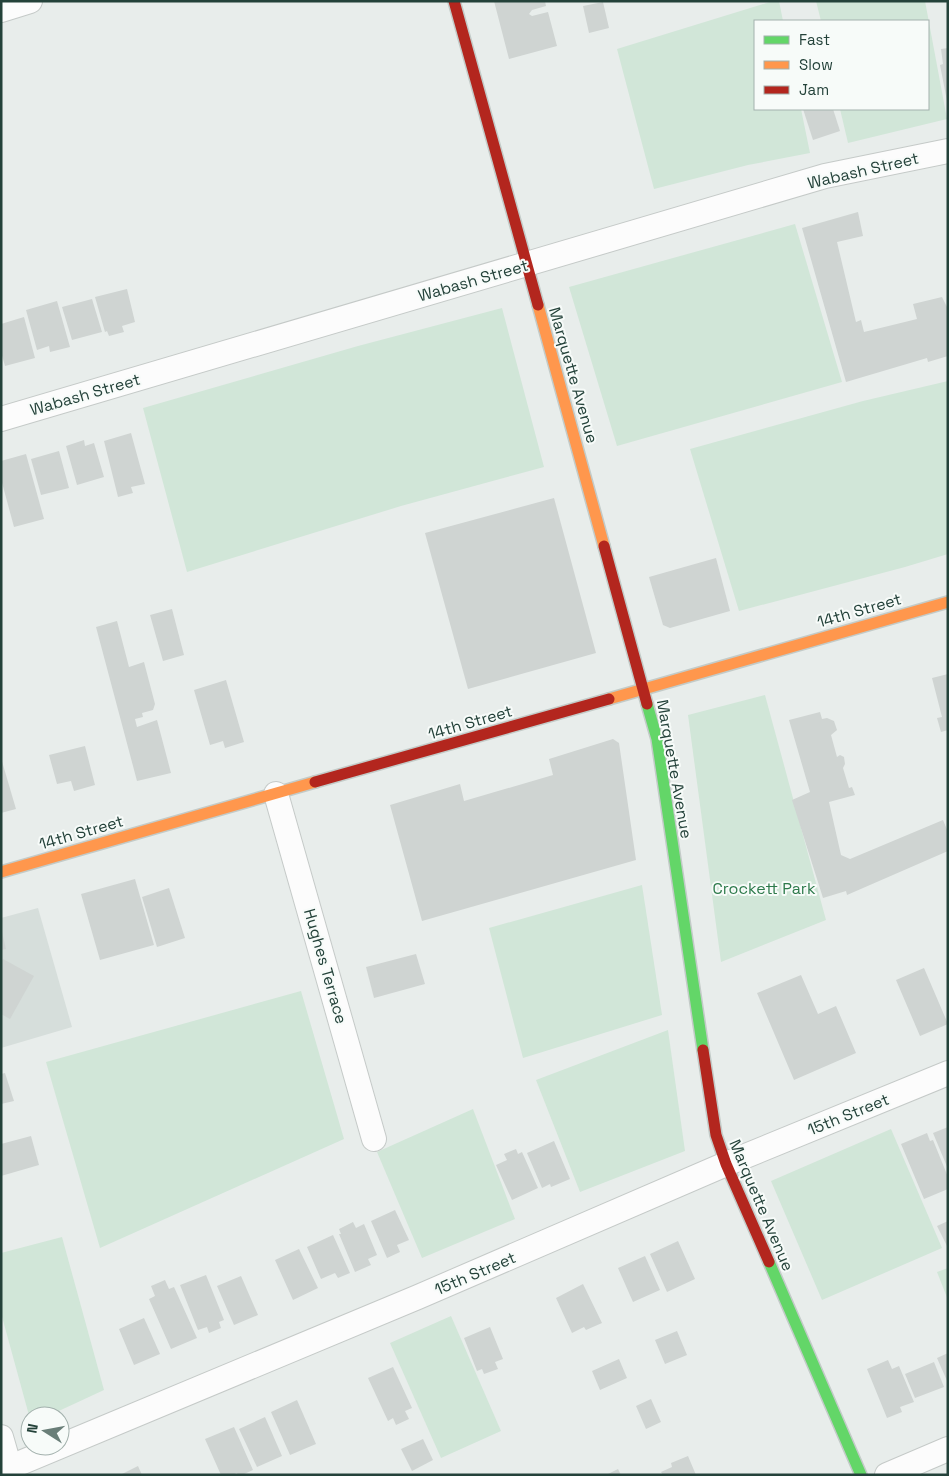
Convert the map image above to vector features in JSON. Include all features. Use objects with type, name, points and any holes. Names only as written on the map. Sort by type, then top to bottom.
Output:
[{"type":"street","points":[[1,10],[30,1]]},
{"type":"street","name":"Marquette Avenue","points":[[454,1],[657,739],[716,1135],[726,1164],[861,1475]]},
{"type":"street","name":"Wabash Street","points":[[1,419],[825,176],[948,151]]},
{"type":"street","name":"14th Street","points":[[1,872],[948,602]]},
{"type":"street","name":"Hughes Terrace","points":[[276,794],[374,1139]]},
{"type":"street","name":"15th Street","points":[[8,1471],[726,1164],[948,1073]]},
{"type":"street","points":[[1,1437],[8,1471]]},
{"type":"street","points":[[887,1475],[948,1449]]},
{"type":"shaded area","points":[[38,908],[72,1027],[1,1048],[1,918]]},
{"type":"green space","points":[[773,1],[779,1],[783,20],[754,20],[754,110],[801,110],[810,153],[748,165],[654,189],[617,49]]},
{"type":"green space","points":[[816,1],[925,1],[929,20],[821,20]]},
{"type":"green space","points":[[929,22],[947,119],[848,143],[840,110],[929,110]]},
{"type":"green space","points":[[795,224],[842,382],[617,446],[569,287]]},
{"type":"green space","points":[[502,308],[544,467],[401,506],[187,572],[143,408],[358,346]]},
{"type":"green space","points":[[948,381],[948,554],[739,611],[690,449],[863,401]]},
{"type":"green space","name":"Crockett Park","points":[[765,695],[826,920],[721,962],[688,715]]},
{"type":"green space","points":[[642,885],[662,1015],[523,1058],[489,928]]},
{"type":"green space","points":[[301,991],[344,1139],[100,1248],[46,1062]]},
{"type":"green space","points":[[668,1030],[685,1151],[580,1192],[536,1080]]},
{"type":"green space","points":[[473,1109],[515,1219],[422,1258],[377,1152]]},
{"type":"green space","points":[[891,1129],[942,1248],[822,1300],[771,1181]]},
{"type":"green space","points":[[62,1237],[104,1390],[70,1406],[26,1406],[1,1313],[1,1253]]},
{"type":"green space","points":[[948,1268],[948,1300],[937,1272]]},
{"type":"green space","points":[[451,1316],[501,1431],[441,1458],[390,1343]]},
{"type":"building","points":[[494,1],[545,1],[546,6],[532,10],[529,14],[532,16],[548,12],[557,46],[509,59]]},
{"type":"building","points":[[603,2],[609,28],[589,33],[583,6]]},
{"type":"building","points":[[948,48],[947,101],[940,65],[943,64],[941,49]]},
{"type":"building","points":[[803,110],[833,110],[840,131],[813,140]]},
{"type":"building","points":[[858,212],[863,236],[837,242],[856,322],[861,320],[864,332],[917,319],[913,304],[942,297],[948,309],[948,356],[928,362],[927,358],[846,382],[802,228]]},
{"type":"building","points":[[127,289],[135,322],[122,326],[124,332],[109,336],[107,331],[105,332],[95,297]]},
{"type":"building","points":[[92,299],[102,332],[72,340],[62,307]]},
{"type":"building","points":[[57,301],[70,347],[50,352],[49,346],[37,350],[26,310]]},
{"type":"building","points":[[24,317],[35,358],[5,366],[1,352],[1,324]]},
{"type":"building","points":[[131,433],[145,484],[131,487],[133,493],[118,497],[104,441]]},
{"type":"building","points":[[84,440],[85,446],[94,443],[104,477],[77,485],[66,446]]},
{"type":"building","points":[[59,451],[69,488],[41,495],[31,459]]},
{"type":"building","points":[[26,454],[44,519],[14,527],[1,479],[1,461]]},
{"type":"building","points":[[554,498],[596,653],[468,689],[425,533]]},
{"type":"building","points":[[716,558],[730,611],[670,628],[663,625],[649,577]]},
{"type":"building","points":[[172,609],[184,655],[163,661],[150,615]]},
{"type":"building","points":[[117,621],[129,667],[144,662],[155,704],[153,710],[142,713],[143,717],[135,719],[137,727],[157,720],[171,773],[137,781],[96,627]]},
{"type":"building","points":[[948,674],[948,730],[941,732],[937,718],[942,717],[932,678]]},
{"type":"building","points":[[226,680],[244,742],[225,748],[223,741],[210,745],[194,690]]},
{"type":"building","points":[[820,712],[822,719],[827,718],[834,721],[837,730],[831,735],[837,757],[840,755],[844,757],[845,764],[843,768],[849,788],[852,787],[855,795],[829,802],[841,855],[850,859],[943,820],[948,832],[948,851],[847,895],[846,891],[823,898],[792,800],[810,792],[789,720]]},
{"type":"building","points":[[613,739],[619,743],[636,860],[422,921],[390,805],[460,784],[464,801],[553,775],[549,759]]},
{"type":"building","points":[[85,746],[95,785],[74,791],[71,781],[57,784],[49,755]]},
{"type":"building","points":[[1,758],[16,809],[1,813]]},
{"type":"building","points":[[135,879],[154,945],[100,960],[81,894]]},
{"type":"building","points":[[169,888],[185,938],[157,947],[142,897]]},
{"type":"building","points":[[1,933],[6,949],[1,950]]},
{"type":"building","points":[[416,954],[425,984],[374,998],[366,967]]},
{"type":"building","points":[[3,959],[34,976],[10,1019],[1,1014],[1,962]]},
{"type":"building","points":[[924,968],[948,1024],[920,1036],[896,980]]},
{"type":"building","points":[[801,975],[818,1014],[836,1006],[856,1053],[794,1080],[757,993]]},
{"type":"building","points":[[5,1073],[14,1101],[1,1104],[1,1074]]},
{"type":"building","points":[[948,1127],[948,1169],[933,1133]]},
{"type":"building","points":[[927,1133],[930,1141],[933,1140],[948,1177],[948,1189],[924,1199],[901,1144]]},
{"type":"building","points":[[31,1136],[39,1165],[1,1176],[1,1144]]},
{"type":"building","points":[[554,1141],[570,1179],[551,1187],[550,1184],[542,1188],[527,1153]]},
{"type":"building","points":[[516,1149],[518,1154],[522,1152],[538,1188],[512,1200],[496,1165],[507,1160],[504,1154]]},
{"type":"building","points":[[395,1210],[409,1240],[397,1245],[400,1252],[387,1258],[371,1221]]},
{"type":"building","points":[[948,1221],[948,1248],[937,1226]]},
{"type":"building","points":[[353,1222],[356,1228],[364,1224],[377,1255],[368,1259],[371,1265],[355,1272],[339,1234],[341,1234],[339,1229]]},
{"type":"building","points":[[333,1235],[350,1273],[338,1278],[335,1273],[321,1279],[307,1247]]},
{"type":"building","points":[[678,1241],[695,1279],[667,1292],[650,1254]]},
{"type":"building","points":[[299,1249],[318,1288],[293,1300],[275,1260]]},
{"type":"building","points":[[645,1256],[660,1290],[633,1302],[618,1268]]},
{"type":"building","points":[[206,1275],[224,1320],[219,1322],[221,1328],[209,1333],[207,1327],[198,1330],[180,1285]]},
{"type":"building","points":[[241,1276],[258,1315],[234,1325],[217,1286]]},
{"type":"building","points":[[165,1280],[169,1289],[174,1287],[197,1338],[171,1349],[149,1299],[155,1296],[151,1286]]},
{"type":"building","points":[[583,1284],[602,1323],[586,1330],[584,1327],[572,1333],[556,1298]]},
{"type":"building","points":[[144,1318],[160,1354],[134,1365],[119,1329]]},
{"type":"building","points":[[490,1327],[503,1359],[495,1362],[498,1369],[484,1374],[482,1369],[477,1371],[464,1338]]},
{"type":"building","points":[[677,1331],[687,1355],[665,1364],[655,1340]]},
{"type":"building","points":[[948,1353],[948,1383],[937,1358]]},
{"type":"building","points":[[619,1359],[627,1378],[600,1390],[592,1371]]},
{"type":"building","points":[[888,1360],[892,1369],[899,1366],[914,1402],[900,1407],[902,1412],[887,1418],[867,1369]]},
{"type":"building","points":[[934,1362],[944,1387],[915,1398],[905,1374]]},
{"type":"building","points":[[393,1367],[412,1408],[405,1411],[409,1419],[396,1425],[393,1418],[388,1421],[368,1378]]},
{"type":"building","points":[[651,1399],[661,1422],[646,1429],[636,1406]]},
{"type":"building","points":[[297,1400],[316,1444],[290,1455],[271,1412]]},
{"type":"building","points":[[265,1417],[282,1456],[257,1467],[239,1429]]},
{"type":"building","points":[[234,1427],[253,1470],[242,1475],[237,1473],[221,1475],[205,1439]]},
{"type":"building","points":[[423,1439],[433,1460],[412,1471],[401,1449]]},
{"type":"building","points":[[688,1456],[696,1475],[663,1475],[661,1472],[672,1467],[671,1463]]},
{"type":"building","points":[[138,1466],[142,1475],[120,1475]]},
{"type":"building","points":[[618,1469],[621,1475],[606,1475]]},
{"type":"traffic: fast","points":[[647,704],[657,739],[703,1050]]},
{"type":"traffic: fast","points":[[769,1262],[861,1475]]},
{"type":"traffic: slow","points":[[538,305],[604,546]]},
{"type":"traffic: slow","points":[[609,699],[948,602]]},
{"type":"traffic: slow","points":[[1,872],[315,782]]},
{"type":"traffic: jam","points":[[454,1],[538,305]]},
{"type":"traffic: jam","points":[[604,546],[647,704]]},
{"type":"traffic: jam","points":[[315,782],[609,699]]},
{"type":"traffic: jam","points":[[703,1050],[716,1135],[726,1164],[769,1262]]}]
